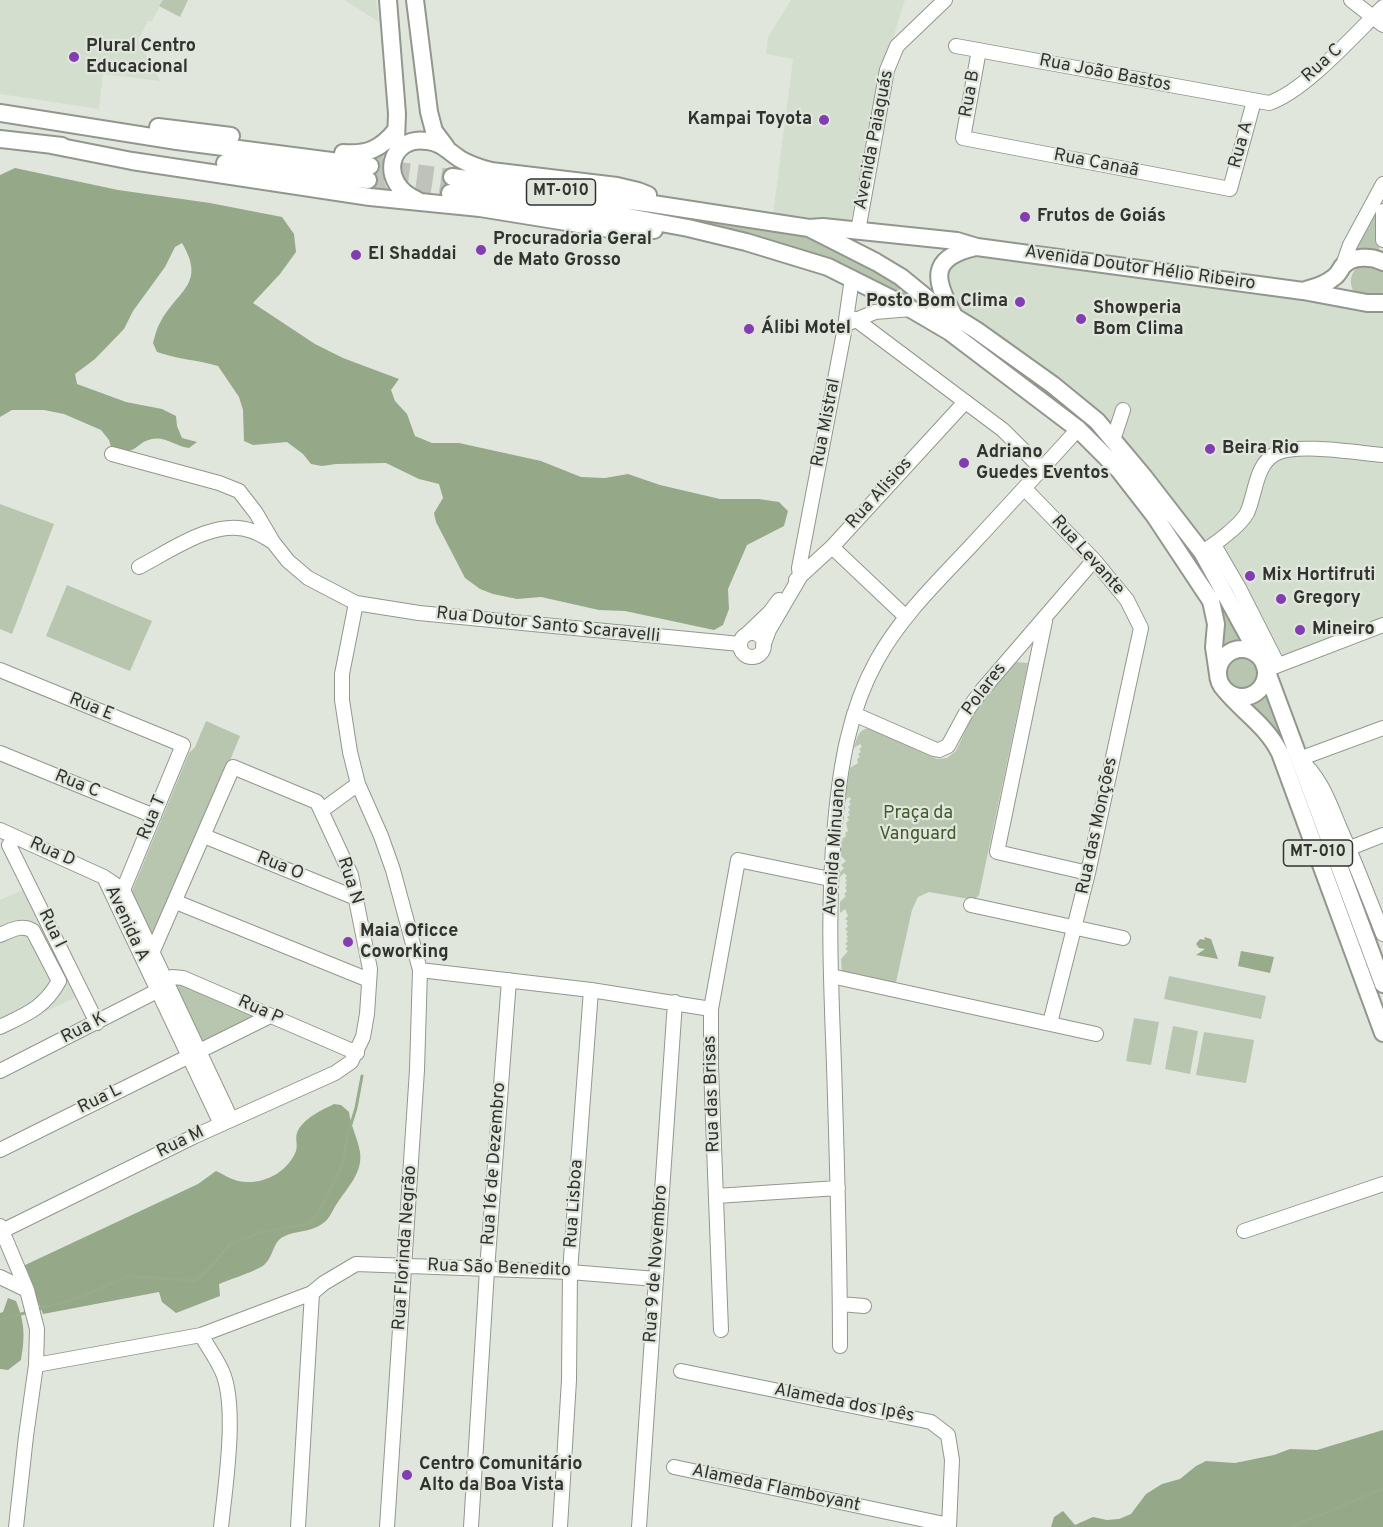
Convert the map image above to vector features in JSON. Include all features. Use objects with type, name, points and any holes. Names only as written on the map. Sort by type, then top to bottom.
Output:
[{"type":"main road","points":[[388,0],[397,122],[392,176],[406,195],[424,203]]},
{"type":"main road","points":[[415,0],[438,136],[458,158],[491,171],[617,186],[638,191],[670,206]]},
{"type":"main road","points":[[0,113],[89,127],[178,149]]},
{"type":"main road","points":[[89,127],[140,125],[190,130],[356,154],[374,150],[388,140],[397,122]]},
{"type":"main road","points":[[393,160],[404,147],[414,141],[438,136]]},
{"type":"main road","points":[[0,139],[51,145],[132,161],[424,203],[448,192]]},
{"type":"main road","points":[[51,145],[178,149],[369,173]]},
{"type":"main road","name":"MT-010","points":[[448,192],[670,206],[809,228],[824,227],[957,241],[977,247]]},
{"type":"main road","name":"MT-010","points":[[448,192],[596,211],[688,228],[813,261],[912,309],[967,343],[1078,429],[1119,470],[1154,515],[1204,588],[1215,614],[1214,647],[1218,674],[1225,690],[1264,728],[1281,753],[1383,1033]]},
{"type":"main road","points":[[809,228],[893,272],[954,317]]},
{"type":"main road","points":[[954,317],[939,285],[938,275],[941,267],[952,255],[961,250],[977,247]]},
{"type":"main road","name":"Avenida Doutor Hélio Ribeiro","points":[[977,247],[1382,302]]},
{"type":"main road","name":"Avenida Doutor Hélio Ribeiro","points":[[1303,291],[1323,285],[1347,263],[1371,257],[1383,262]]},
{"type":"main road","points":[[1340,271],[1341,287],[1348,299]]},
{"type":"main road","name":"MT-010","points":[[954,317],[994,342],[1097,422],[1208,549],[1267,663],[1299,759],[1383,983]]},
{"type":"main road","points":[[1218,674],[1221,660],[1231,651],[1245,648],[1267,663],[1262,687],[1255,693],[1239,697],[1225,690]]},
{"type":"street","name":"Avenida Paiaguás","points":[[864,231],[887,70],[897,46],[945,0]]},
{"type":"street","points":[[1352,0],[1378,21]]},
{"type":"street","name":"Rua C","points":[[1254,101],[1269,104],[1282,99],[1378,21],[1383,7]]},
{"type":"street","name":"Rua João Bastos","points":[[956,46],[1254,101]]},
{"type":"street","name":"Rua B","points":[[963,138],[979,50]]},
{"type":"street","name":"Rua A","points":[[1230,189],[1254,101]]},
{"type":"street","name":"Rua Canaã","points":[[963,138],[1230,189]]},
{"type":"street","points":[[1340,271],[1349,248],[1383,184]]},
{"type":"street","points":[[1383,211],[1383,240]]},
{"type":"street","name":"Rua Mistral","points":[[797,576],[850,323],[852,278]]},
{"type":"street","points":[[850,323],[875,312],[912,309]]},
{"type":"street","points":[[850,323],[1003,430],[1042,469]]},
{"type":"street","name":"Rua Alisios","points":[[797,576],[832,547],[965,402]]},
{"type":"street","points":[[1113,440],[1123,410]]},
{"type":"street","name":"Avenida Minuano","points":[[840,1346],[830,879],[841,773],[854,714],[877,659],[905,616],[1025,489],[1078,429]]},
{"type":"street","points":[[1383,455],[1305,450],[1278,452],[1266,460],[1246,515],[1208,549],[1239,588],[1267,663],[1383,626]]},
{"type":"street","points":[[112,454],[219,483],[239,491],[256,513],[273,542]]},
{"type":"street","name":"Rua Levante","points":[[1025,489],[1094,560],[1127,600],[1141,628]]},
{"type":"street","points":[[139,567],[200,534],[228,527],[251,530],[273,542]]},
{"type":"street","name":"Rua Doutor Santo Scaravelli","points":[[273,542],[288,561],[308,578],[356,603],[419,613],[743,639]]},
{"type":"street","points":[[832,547],[905,616]]},
{"type":"street","name":"Polares","points":[[854,714],[934,749],[944,749],[983,689],[1094,560]]},
{"type":"street","points":[[797,576],[769,630],[760,653],[753,657],[742,652],[743,639],[770,612],[797,576]]},
{"type":"street","name":"Rua Florinda Negrão","points":[[356,603],[342,675],[342,700],[348,741],[358,784],[393,870],[420,970],[417,1070],[387,1527]]},
{"type":"street","points":[[1045,619],[997,852],[1088,873]]},
{"type":"street","name":"Rua das Monções","points":[[1050,1023],[1088,873],[1141,628]]},
{"type":"street","points":[[743,639],[753,633],[759,636],[764,646]]},
{"type":"street","name":"Rua E","points":[[0,670],[183,745]]},
{"type":"street","points":[[1383,728],[1299,759],[1316,777],[1326,795],[1350,848],[1383,934]]},
{"type":"street","name":"Rua T","points":[[123,890],[183,745]]},
{"type":"street","name":"Rua C","points":[[0,753],[154,816]]},
{"type":"street","name":"Rua N","points":[[204,836],[233,767],[317,802],[351,875],[370,969],[367,1014],[363,1037],[357,1053]]},
{"type":"street","points":[[321,811],[358,784]]},
{"type":"street","name":"Rua D","points":[[0,831],[10,845],[104,877]]},
{"type":"street","points":[[1350,848],[1383,835]]},
{"type":"street","points":[[152,953],[204,836]]},
{"type":"street","name":"Rua O","points":[[204,836],[356,898]]},
{"type":"street","name":"Rua I","points":[[10,845],[97,1023]]},
{"type":"street","name":"Rua das Brisas","points":[[721,1330],[711,1067],[711,1009],[738,860],[830,879]]},
{"type":"street","name":"Avenida A","points":[[104,877],[123,890],[152,953],[161,987]]},
{"type":"street","name":"Avenida A","points":[[104,877],[161,987],[226,1122]]},
{"type":"street","points":[[176,902],[369,980]]},
{"type":"street","points":[[971,905],[1123,938]]},
{"type":"street","points":[[0,935],[13,929],[26,927],[33,931],[59,981],[44,1004],[0,1027]]},
{"type":"street","points":[[420,970],[591,990],[711,1009]]},
{"type":"street","name":"Rua P","points":[[161,987],[172,976],[183,978],[357,1053]]},
{"type":"street","points":[[831,976],[1096,1034]]},
{"type":"street","name":"Rua 16 de Dezembro","points":[[471,1527],[487,1270],[509,980]]},
{"type":"street","name":"Rua K","points":[[0,1071],[97,1023],[161,987]]},
{"type":"street","name":"Rua Lisboa","points":[[560,1527],[569,1380],[570,1272],[591,990]]},
{"type":"street","name":"Rua 9 de Novembro","points":[[639,1527],[675,1002]]},
{"type":"street","name":"Rua L","points":[[0,1150],[270,1016]]},
{"type":"street","name":"Rua M","points":[[1,1229],[226,1122],[335,1074],[351,1062],[357,1053]]},
{"type":"street","points":[[1244,1231],[1383,1184]]},
{"type":"street","points":[[716,1196],[838,1188]]},
{"type":"street","points":[[1,1229],[27,1290],[38,1329],[36,1365],[16,1527]]},
{"type":"street","name":"Rua São Benedito","points":[[36,1365],[201,1335],[312,1293],[356,1264],[570,1272],[656,1279]]},
{"type":"street","points":[[0,1277],[27,1290]]},
{"type":"street","points":[[298,1527],[312,1293]]},
{"type":"street","points":[[840,1304],[864,1306]]},
{"type":"street","points":[[201,1335],[223,1372],[228,1396],[230,1442],[220,1527]]},
{"type":"street","name":"Alameda dos Ipês","points":[[681,1371],[931,1422],[948,1435],[952,1460],[949,1526]]},
{"type":"street","name":"Alameda Flamboyant","points":[[674,1467],[949,1526]]},
{"type":"shaded area","name":"Plural Centro Educacional","points":[[0,0],[163,0],[152,21],[148,21],[138,40],[160,81],[103,74],[99,109],[0,94]]},
{"type":"shaded area","points":[[344,0],[376,0],[379,22]]},
{"type":"shaded area","points":[[791,0],[905,0],[884,67],[851,219],[844,224],[773,214],[793,59],[766,54],[768,37]]},
{"type":"shaded area","points":[[15,168],[118,190],[210,203],[282,217],[294,234],[296,252],[280,274],[253,303],[315,344],[343,358],[399,379],[391,390],[395,401],[407,414],[415,436],[432,443],[459,443],[541,461],[581,477],[605,478],[628,474],[660,485],[720,499],[759,499],[779,502],[788,511],[784,526],[747,545],[728,589],[729,609],[723,625],[714,630],[625,611],[599,610],[541,597],[517,599],[480,589],[465,578],[436,522],[434,513],[443,498],[439,484],[419,479],[386,463],[322,466],[311,464],[303,454],[287,442],[253,445],[244,441],[243,410],[239,397],[218,366],[157,352],[153,343],[158,326],[191,277],[189,257],[182,243],[175,247],[165,267],[133,311],[124,329],[95,359],[75,374],[77,384],[126,402],[162,409],[176,416],[182,438],[197,442],[189,448],[157,438],[146,441],[131,450],[112,450],[109,440],[101,430],[64,414],[44,410],[12,410],[0,417],[0,175]]},
{"type":"shaded area","points":[[966,253],[1383,310],[1383,621],[1268,664],[1141,466],[952,306],[943,278],[947,268]]},
{"type":"shaded area","points":[[24,889],[78,996],[0,1034],[0,900]]},
{"type":"shaded area","points":[[1204,937],[1211,939],[1218,959],[1196,955],[1205,949],[1199,948],[1196,944],[1200,939],[1205,940]]},
{"type":"shaded area","points":[[1241,951],[1274,957],[1270,973],[1238,966]]},
{"type":"shaded area","points":[[334,1104],[341,1105],[349,1112],[360,1159],[354,1179],[325,1222],[313,1229],[283,1237],[277,1242],[268,1261],[262,1266],[219,1284],[220,1296],[176,1313],[162,1302],[159,1292],[43,1314],[23,1266],[198,1184],[216,1171],[235,1180],[246,1182],[264,1180],[272,1176],[292,1159],[297,1149],[297,1133],[303,1123]]},
{"type":"shaded area","points":[[8,1298],[16,1301],[23,1323],[24,1337],[21,1360],[8,1370],[0,1369],[0,1313],[3,1312]]},
{"type":"shaded area","points":[[1383,1430],[1383,1527],[1051,1527],[1054,1517],[1063,1511],[1075,1525],[1093,1517],[1107,1520],[1119,1519],[1131,1514],[1146,1494],[1162,1484],[1180,1479],[1206,1461],[1235,1463],[1274,1455],[1290,1449],[1317,1450]]},
{"type":"green space","points":[[163,0],[188,0],[180,17],[159,6]]},
{"type":"green space","points":[[382,152],[384,154],[383,175],[391,195],[372,195],[376,156]]},
{"type":"green space","points":[[1378,209],[1379,251],[1377,253],[1353,252],[1374,210]]},
{"type":"green space","points":[[681,216],[799,233],[832,244],[910,291],[903,302],[680,221]]},
{"type":"green space","points":[[1367,263],[1383,270],[1383,292],[1380,296],[1356,295],[1351,285],[1354,271]]},
{"type":"green space","points":[[0,504],[54,524],[12,634],[0,629]]},
{"type":"green space","points":[[67,585],[152,621],[130,671],[46,636]]},
{"type":"green space","points":[[1221,600],[1248,646],[1237,645],[1222,653],[1215,603]]},
{"type":"green space","points":[[1242,653],[1256,659],[1262,673],[1256,687],[1242,693],[1228,687],[1222,673],[1228,659]]},
{"type":"green space","name":"Praça da Vanguard","points":[[1017,662],[1028,663],[979,895],[975,899],[969,899],[929,892],[918,897],[912,910],[896,982],[892,984],[842,974],[841,959],[848,951],[845,949],[848,946],[845,944],[848,941],[846,934],[848,932],[845,929],[848,921],[845,919],[848,916],[845,909],[840,913],[840,902],[846,896],[844,894],[847,891],[845,878],[847,876],[844,873],[839,878],[839,873],[844,868],[841,865],[846,861],[841,856],[838,859],[840,841],[848,831],[846,823],[849,820],[847,817],[850,815],[848,807],[851,799],[849,797],[845,800],[850,768],[858,763],[857,759],[860,757],[859,749],[862,747],[860,744],[854,748],[859,735],[863,730],[870,728],[937,759],[947,758],[956,751],[977,706]]},
{"type":"green space","points":[[1268,684],[1295,754],[1285,757],[1246,700],[1260,694]]},
{"type":"green space","points":[[206,721],[240,736],[200,834],[155,930],[149,935],[132,891],[189,753],[195,747]]},
{"type":"green space","points":[[1169,976],[1266,996],[1261,1019],[1164,999]]},
{"type":"green space","points":[[177,982],[254,1014],[252,1019],[200,1042],[172,987]]},
{"type":"green space","points":[[1134,1018],[1159,1022],[1151,1065],[1126,1061]]},
{"type":"green space","points":[[1173,1026],[1198,1031],[1190,1074],[1165,1069]]},
{"type":"green space","points":[[1204,1032],[1254,1040],[1246,1083],[1196,1075]]},
{"type":"waterway","points":[[39,1309],[78,1298],[128,1276],[195,1281],[211,1267],[229,1245],[262,1232],[310,1224],[320,1210],[343,1164],[362,1076]]},
{"type":"waterway","points":[[0,1320],[28,1312]]},
{"type":"waterway","points":[[1291,1527],[1383,1489]]},
{"type":"tunnel","points":[[370,166],[452,177]]},
{"type":"tunnel","points":[[368,180],[450,193]]},
{"type":"place","name":"Plural Centro Educacional","points":[[74,57]]},
{"type":"place","name":"Kampai Toyota","points":[[824,120]]},
{"type":"place","name":"Frutos de Goiás","points":[[1025,217]]},
{"type":"place","name":"Procuradoria Geral de Mato Grosso","points":[[481,250]]},
{"type":"place","name":"El Shaddai","points":[[356,255]]},
{"type":"place","name":"Posto Bom Clima","points":[[1020,302]]},
{"type":"place","name":"Showperia Bom Clima","points":[[1081,319]]},
{"type":"place","name":"Álibi Motel","points":[[749,329]]},
{"type":"place","name":"Beira Rio","points":[[1210,449]]},
{"type":"place","name":"Adriano Guedes Eventos","points":[[964,463]]},
{"type":"place","name":"Mix Hortifruti","points":[[1250,576]]},
{"type":"place","name":"Gregory","points":[[1281,599]]},
{"type":"place","name":"Mineiro","points":[[1300,630]]},
{"type":"place","name":"Maia Oficce Coworking","points":[[348,942]]},
{"type":"place","name":"Centro Comunitário Alto da Boa Vista","points":[[407,1475]]}]
